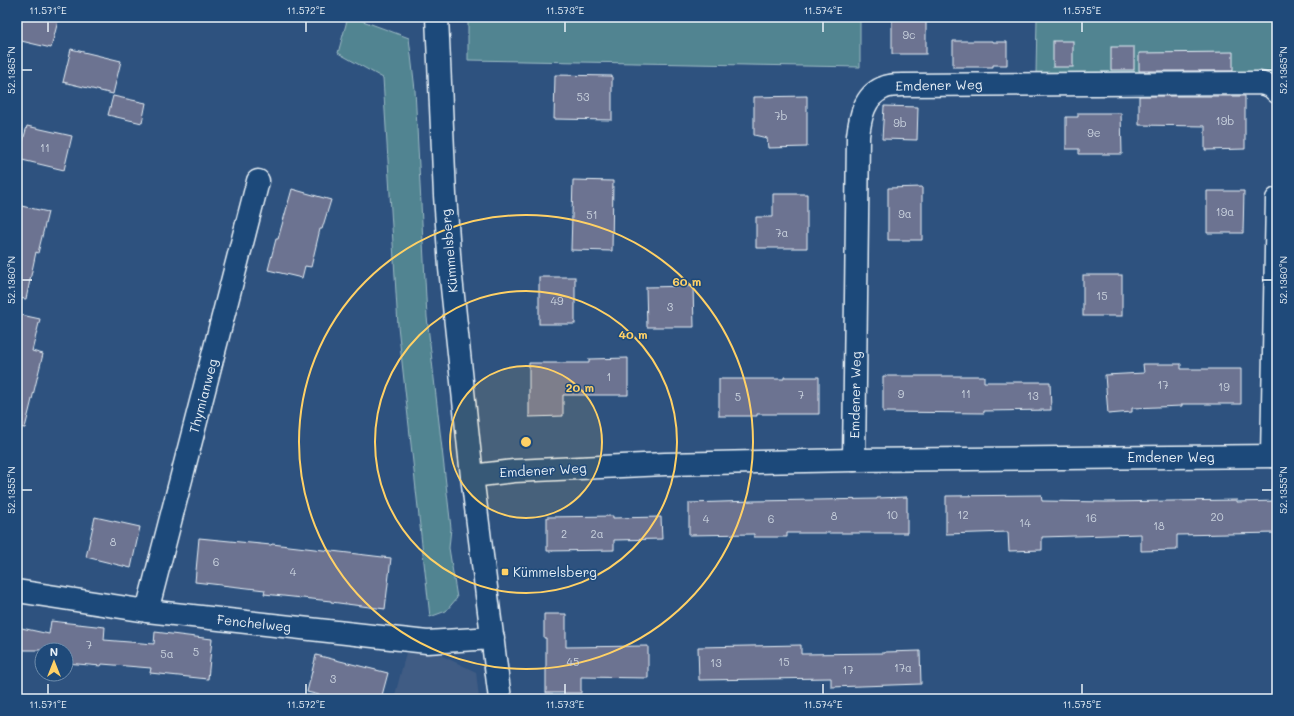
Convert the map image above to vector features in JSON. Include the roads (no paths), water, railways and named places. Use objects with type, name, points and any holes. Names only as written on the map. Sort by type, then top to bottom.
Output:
[{"type":"street","name":"Kümmelsberg","points":[[437,17],[445,195],[450,268],[472,476],[500,699]]},
{"type":"street","name":"Emdener Weg","points":[[854,460],[858,136],[862,112],[873,95],[882,88],[902,85],[1260,83],[1272,86],[1277,92]]},
{"type":"street","name":"Thymianweg","points":[[147,611],[258,181]]},
{"type":"street","name":"Emdener Weg","points":[[472,476],[514,471],[665,464],[854,460],[1274,456],[1277,199]]},
{"type":"street","name":"Fenchelweg","points":[[17,591],[147,611],[427,642],[493,638]]},
{"type":"place","name":"Kümmelsberg","points":[[505,572]]}]
